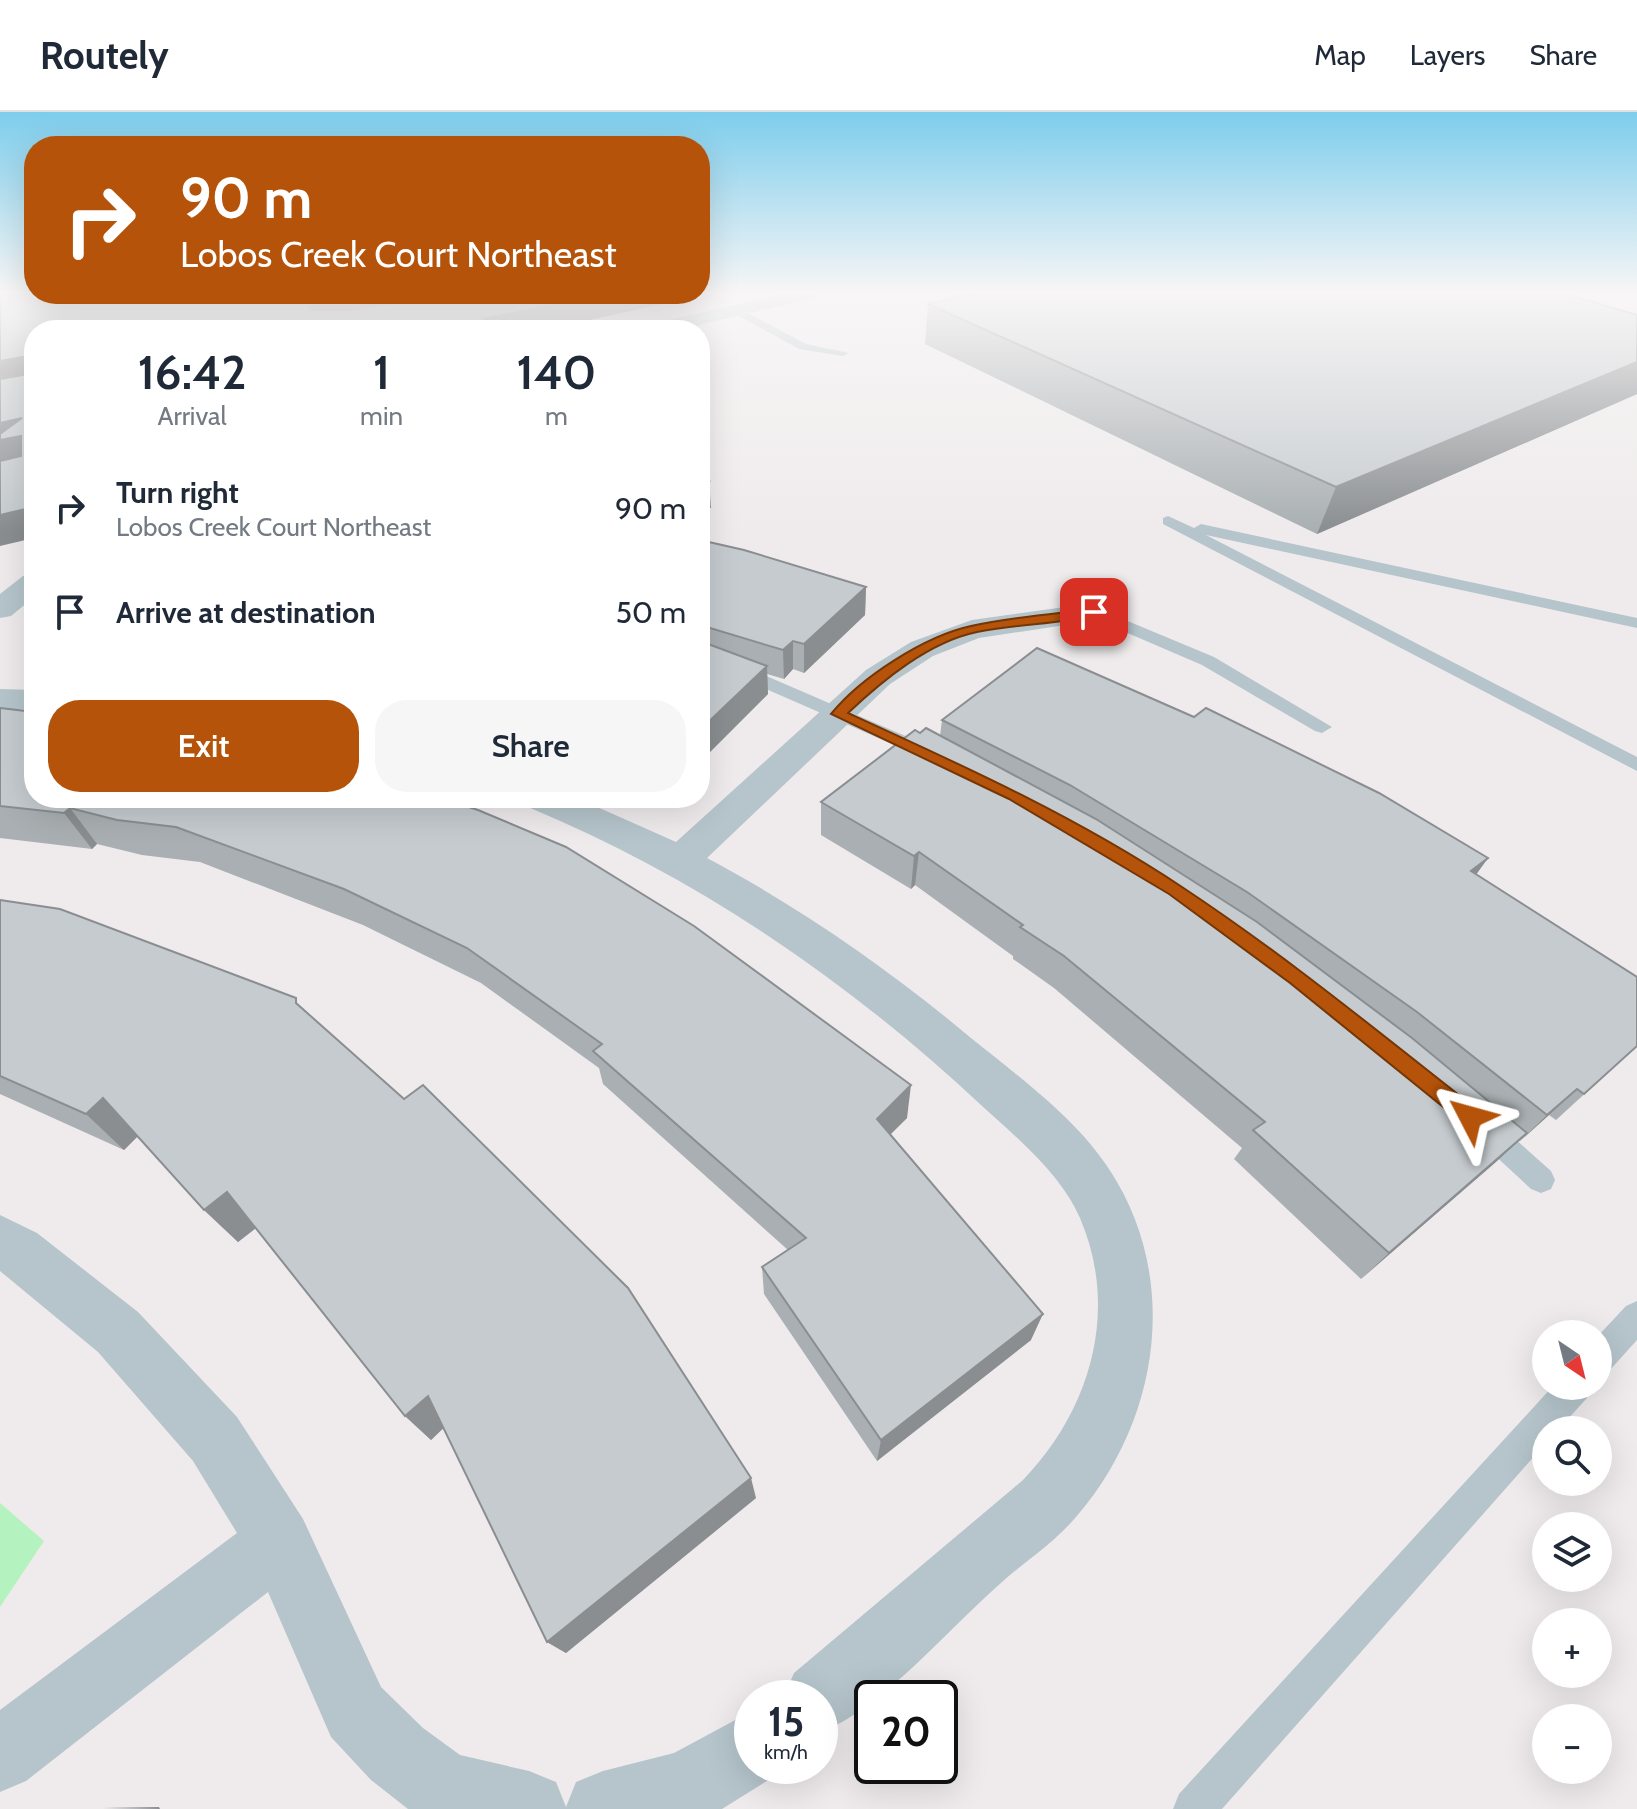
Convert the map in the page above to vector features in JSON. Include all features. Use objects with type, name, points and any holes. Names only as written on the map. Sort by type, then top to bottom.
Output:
[{"type":"street","points":[[0,609],[24,590]]},
{"type":"street","points":[[680,861],[878,677],[944,639],[972,629],[1094,612]]},
{"type":"street","points":[[0,699],[24,700]]},
{"type":"street","points":[[563,808],[680,861],[808,939],[874,984],[939,1037],[1061,1149],[1091,1187],[1113,1235],[1127,1334],[1119,1377],[1092,1439],[1054,1495],[838,1683]]},
{"type":"street","points":[[0,1241],[18,1251],[118,1332],[215,1439],[280,1542],[356,1712],[397,1754],[443,1789],[512,1807]]},
{"type":"street","points":[[0,1755],[280,1542]]},
{"type":"street","points":[[603,1809],[688,1787],[734,1759]]},
{"type":"lane","points":[[1637,623],[1168,521],[1637,765]]},
{"type":"lane","points":[[1094,612],[1218,666],[1322,727]]},
{"type":"lane","points":[[710,662],[758,679],[956,766]]},
{"type":"lane","points":[[1468,1114],[1541,1180]]},
{"type":"lane","points":[[1612,1345],[1637,1317]]},
{"type":"lane","points":[[1194,1809],[1562,1400]]},
{"type":"green space","points":[[0,1503],[44,1541],[0,1607]]},
{"type":"building","points":[[1082,373],[1610,373],[1336,487]]},
{"type":"building","points":[[23,375],[24,509],[0,515],[0,461],[21,456],[21,436],[0,440],[0,434],[22,418],[0,423],[0,379]]},
{"type":"building","points":[[710,542],[866,587],[804,644],[793,641],[783,650],[710,628]]},
{"type":"building","points":[[710,645],[767,666],[710,720]]},
{"type":"building","points":[[1037,648],[1194,717],[1206,708],[1379,793],[1488,858],[1471,871],[1637,977],[1637,1046],[1584,1094],[1577,1089],[1547,1115],[1417,1012],[1247,892],[1070,785],[942,720]]},
{"type":"building","points":[[0,708],[24,711],[24,808],[70,808],[64,813],[0,806]]},
{"type":"building","points":[[926,728],[1096,819],[1257,922],[1412,1038],[1527,1133],[1389,1253],[1253,1130],[1265,1122],[1064,956],[919,852],[914,856],[821,802],[915,730],[920,733]]},
{"type":"building","points":[[70,808],[472,808],[566,847],[694,926],[911,1085],[877,1119],[1043,1314],[881,1440],[762,1267],[806,1238],[593,1051],[602,1044],[467,948],[344,889],[176,827],[117,820]]},
{"type":"building","points":[[0,900],[60,909],[296,998],[296,1003],[404,1099],[423,1085],[628,1288],[751,1478],[547,1642],[428,1396],[405,1416],[227,1192],[204,1210],[103,1098],[86,1114],[0,1076]]},
{"type":"route","points":[[1094,612],[972,629],[944,639],[878,677],[838,714],[919,748],[1014,796],[1175,890],[1296,978],[1470,1117]]}]
